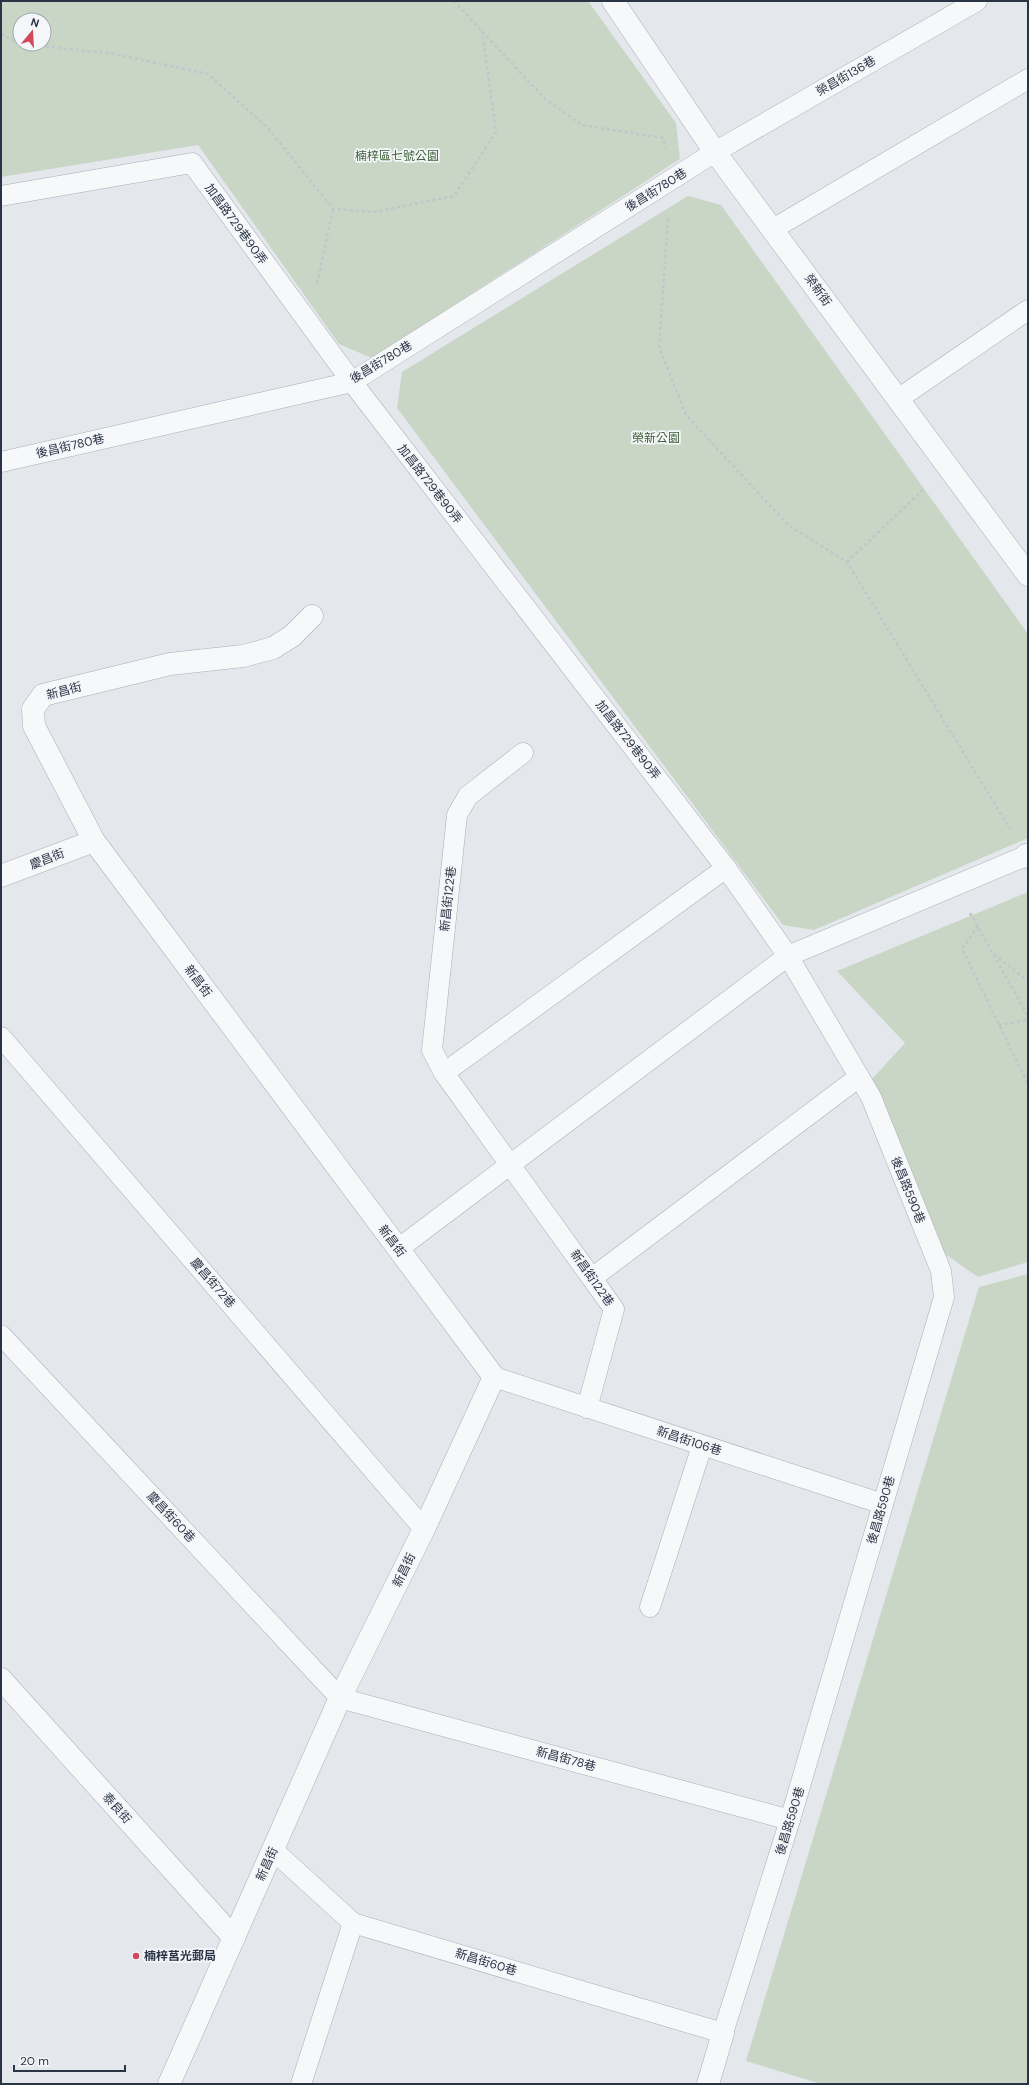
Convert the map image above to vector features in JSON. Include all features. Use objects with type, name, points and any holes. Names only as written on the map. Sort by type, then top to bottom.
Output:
[{"type":"street","name":"榮新街","points":[[613,1],[716,152],[1028,575]]},
{"type":"street","name":"新昌街","points":[[169,2084],[340,1698],[424,1529],[494,1378],[94,841],[34,726],[33,709],[43,695],[170,664],[243,656],[273,648],[292,636],[312,616]]},
{"type":"street","name":"慶昌街","points":[[1,876],[94,841]]},
{"type":"street","name":"泰良街","points":[[1,1679],[234,1938]]},
{"type":"street","name":"後昌路590巷","points":[[708,2084],[723,2033]]},
{"type":"lane","name":"榮昌街136巷","points":[[716,152],[977,1]]},
{"type":"lane","points":[[773,229],[1028,79]]},
{"type":"lane","name":"後昌街780巷","points":[[1,462],[352,382],[716,152]]},
{"type":"lane","name":"加昌路729巷90弄","points":[[1,196],[192,163],[352,382],[726,868],[788,956]]},
{"type":"lane","points":[[898,399],[1028,310]]},
{"type":"lane","name":"新昌街122巷","points":[[523,753],[468,796],[457,815],[432,1050],[444,1072],[614,1309],[587,1408]]},
{"type":"lane","points":[[398,1249],[788,956],[1027,856]]},
{"type":"lane","points":[[444,1072],[726,868]]},
{"type":"lane","name":"後昌路590巷","points":[[723,2033],[790,1820],[944,1297],[941,1271],[871,1097],[788,956]]},
{"type":"lane","name":"慶昌街72巷","points":[[1,1037],[424,1529]]},
{"type":"lane","points":[[592,1278],[859,1077]]},
{"type":"lane","name":"慶昌街60巷","points":[[1,1335],[340,1698]]},
{"type":"lane","name":"新昌街106巷","points":[[494,1378],[883,1504]]},
{"type":"lane","points":[[650,1607],[702,1446]]},
{"type":"lane","name":"新昌街78巷","points":[[340,1698],[790,1820]]},
{"type":"lane","name":"新昌街60巷","points":[[273,1850],[353,1923],[723,2033]]},
{"type":"lane","points":[[302,2084],[353,1923]]},
{"type":"path","points":[[454,1],[545,99],[582,125],[663,138],[670,181],[659,347],[686,415],[788,525],[847,562],[1027,856]]},
{"type":"path","points":[[52,47],[115,54],[208,74],[268,128],[333,209],[374,212],[454,196],[496,132],[482,31]]},
{"type":"path","points":[[1,34],[12,40]]},
{"type":"path","points":[[309,323],[333,209]]},
{"type":"path","points":[[847,562],[948,467]]},
{"type":"path","points":[[955,886],[1028,1016]]},
{"type":"path","points":[[978,926],[962,949],[1028,1084]]},
{"type":"path","points":[[992,952],[1028,981]]},
{"type":"path","points":[[999,1025],[1028,1020]]},
{"type":"green space","name":"楠梓區七號公園","points":[[1,1],[588,1],[676,123],[680,159],[372,358],[339,344],[198,145],[1,177]]},
{"type":"green space","name":"榮新公園","points":[[688,196],[721,205],[1028,634],[1028,838],[814,930],[783,925],[397,408],[402,372]]},
{"type":"green space","points":[[1028,892],[1028,1262],[978,1277],[945,1254],[872,1079],[905,1043],[837,971]]},
{"type":"green space","points":[[1028,1274],[1028,2084],[821,2084],[746,2061],[979,1287]]},
{"type":"place","name":"楠梓莒光郵局","points":[[136,1956]]}]
